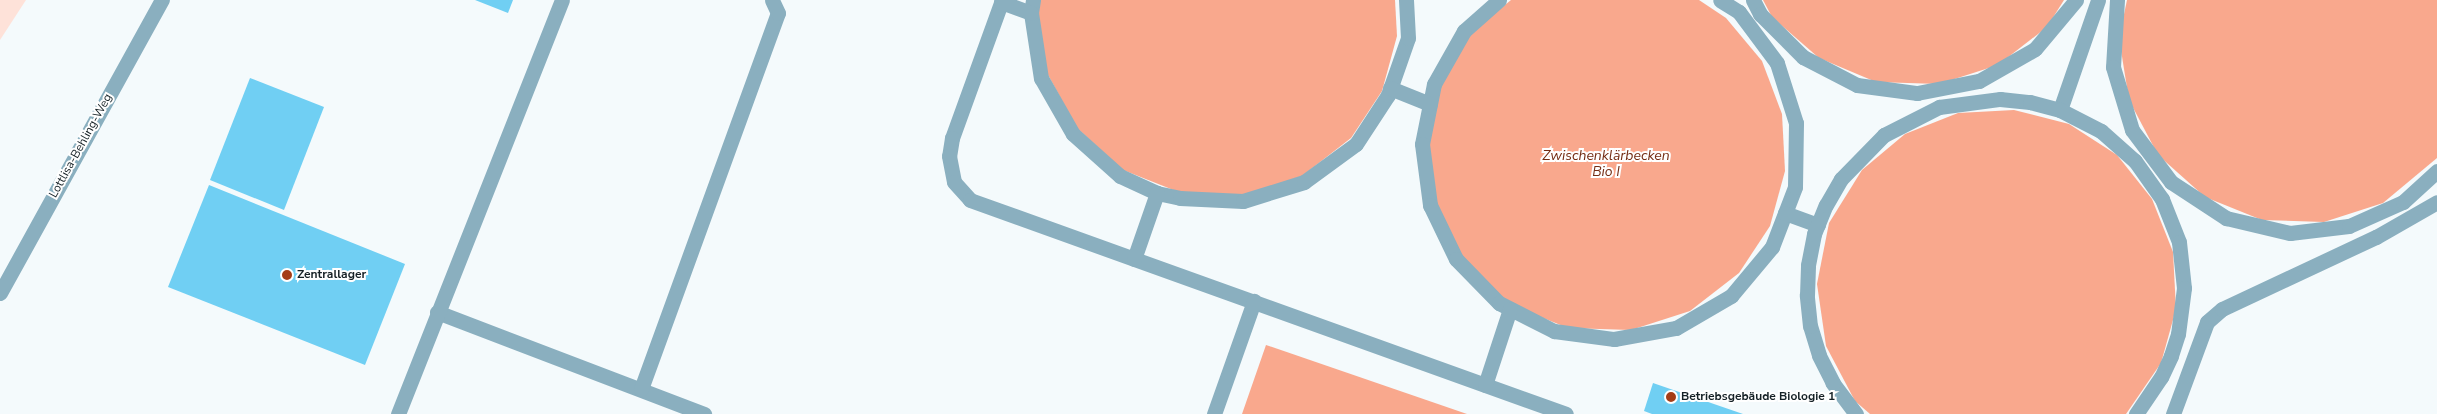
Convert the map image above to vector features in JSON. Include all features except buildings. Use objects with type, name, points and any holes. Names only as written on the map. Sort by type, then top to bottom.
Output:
[{"type":"lane","name":"Lottlisa-Behling-Weg","points":[[0,293],[162,0]]},
{"type":"lane","points":[[398,414],[562,0]]},
{"type":"lane","points":[[641,389],[778,13],[772,0]]},
{"type":"lane","points":[[1406,0],[1408,38],[1390,88],[1356,144],[1304,182],[1243,201],[1180,198],[1157,193],[1120,176],[1072,134],[1041,78],[1032,6],[1001,1],[952,138],[949,156],[954,182],[970,200],[1485,385],[1533,408],[1566,414]]},
{"type":"lane","points":[[1499,0],[1464,31],[1434,84],[1422,144],[1430,205],[1456,259],[1499,303],[1554,330],[1614,339],[1676,328],[1731,296],[1772,247],[1795,187],[1796,123],[1777,63],[1739,12],[1720,0]]},
{"type":"lane","points":[[1753,0],[1766,20],[1803,57],[1857,85],[1917,93],[1979,81],[2035,49],[2076,0]]},
{"type":"lane","points":[[2060,110],[2098,0]]},
{"type":"lane","points":[[2117,0],[2112,67],[2132,130],[2171,182],[2226,218],[2290,233],[2349,226],[2403,202],[2437,171]]},
{"type":"lane","points":[[1753,32],[1766,20]]},
{"type":"lane","points":[[1949,87],[1955,104]]},
{"type":"lane","points":[[1390,88],[1430,104]]},
{"type":"lane","points":[[1856,414],[1832,383],[1819,355],[1810,326],[1807,295],[1808,264],[1818,225],[1841,179],[1861,155],[1910,119],[1955,104],[2000,99],[2030,102],[2060,110],[2100,131],[2144,173],[2162,199],[2179,242],[2184,288],[2178,334],[2171,356],[2162,377],[2136,414]]},
{"type":"lane","points":[[2144,173],[2156,162]]},
{"type":"lane","points":[[1134,259],[1157,193]]},
{"type":"lane","points":[[2403,202],[2414,217]]},
{"type":"lane","points":[[2173,414],[2207,322],[2222,309],[2414,217],[2437,202]]},
{"type":"lane","points":[[1785,213],[1818,225]]},
{"type":"lane","points":[[1214,414],[1254,301]]},
{"type":"lane","points":[[1485,385],[1510,309]]},
{"type":"lane","points":[[438,312],[704,414]]},
{"type":"lane","points":[[2171,356],[2191,364]]},
{"type":"shaded area","points":[[0,0],[26,0],[0,40]]},
{"type":"water","points":[[1040,0],[1395,0],[1397,36],[1382,91],[1351,138],[1302,176],[1242,196],[1181,193],[1123,170],[1077,128],[1047,73],[1038,12]]},
{"type":"water","name":"Zwischenklärbecken Bio I","points":[[1511,0],[1699,0],[1726,18],[1762,61],[1782,114],[1785,171],[1770,226],[1739,273],[1690,311],[1631,330],[1568,328],[1511,305],[1465,263],[1435,208],[1426,147],[1439,86],[1471,33]]},
{"type":"water","points":[[1763,0],[2064,0],[2047,27],[1998,65],[1939,84],[1876,82],[1819,58],[1772,17]]},
{"type":"water","points":[[2127,0],[2437,0],[2437,158],[2383,203],[2324,222],[2262,220],[2205,197],[2158,155],[2129,100],[2119,38]]},
{"type":"water","points":[[2014,110],[2069,124],[2117,155],[2152,199],[2173,252],[2176,309],[2161,363],[2126,414],[1870,414],[1855,401],[1826,346],[1817,284],[1829,223],[1862,170],[1905,134],[1958,113]]},
{"type":"water","points":[[1266,345],[1467,414],[1242,414]]},
{"type":"place","name":"Zentrallager","points":[[287,275]]},
{"type":"place","name":"Betriebsgebäude Biologie 1","points":[[1671,397]]}]
